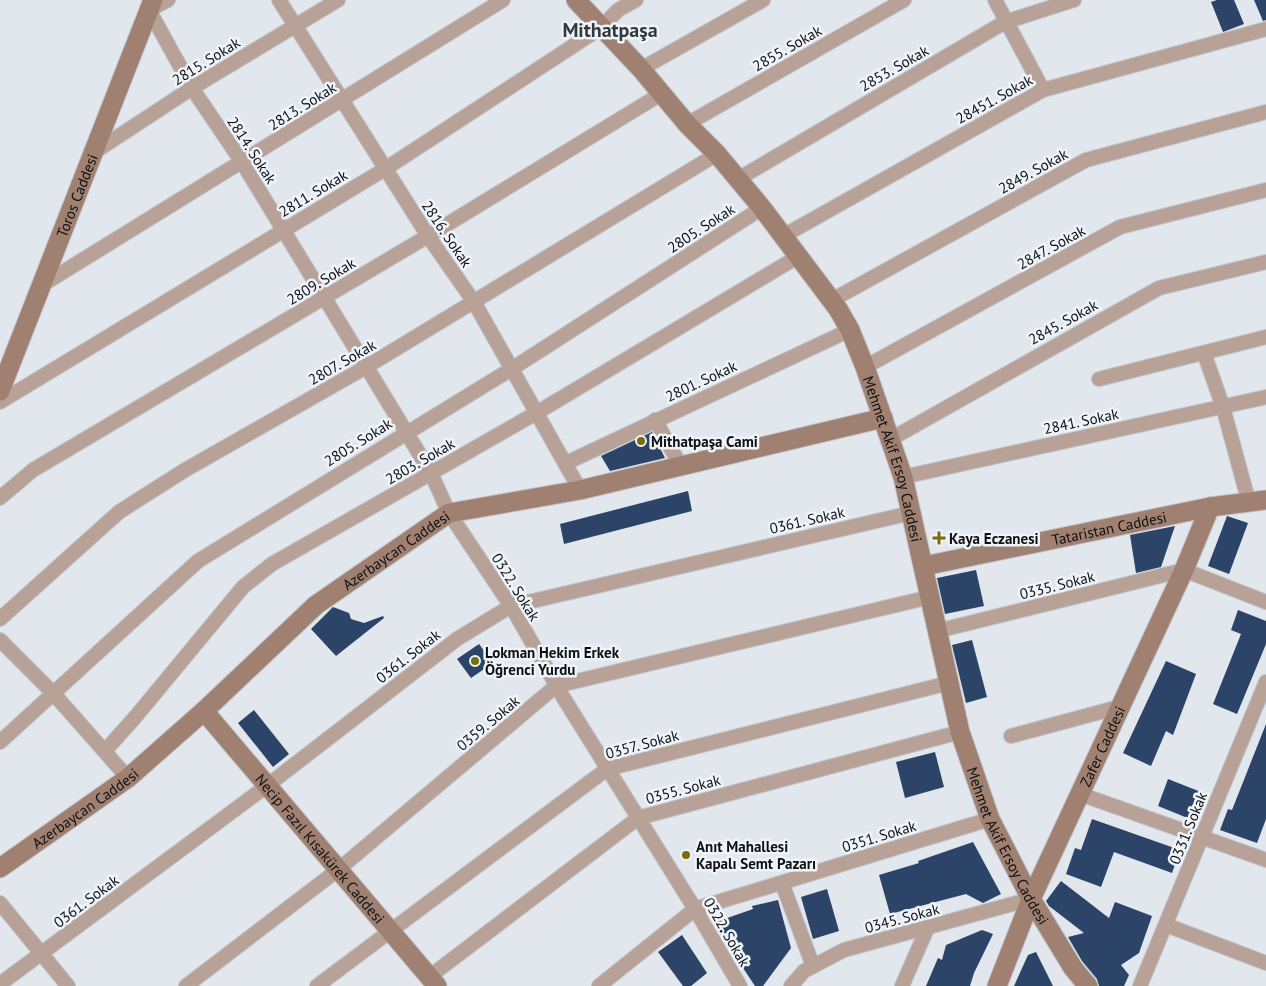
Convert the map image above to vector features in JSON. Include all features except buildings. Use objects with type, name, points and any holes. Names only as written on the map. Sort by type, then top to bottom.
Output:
[{"type":"street","points":[[151,5],[168,0]]},
{"type":"street","name":"2816. Sokak","points":[[279,0],[428,236],[474,302],[538,412],[580,490]]},
{"type":"street","name":"2815. Sokak","points":[[93,153],[192,88],[338,0]]},
{"type":"street","name":"2813. Sokak","points":[[42,285],[503,0]]},
{"type":"street","name":"Mehmet Akif Ersoy Caddesi","points":[[576,0],[641,69],[687,124],[717,154],[785,235],[832,300],[850,330],[865,367],[883,418],[888,440],[903,478],[960,732],[990,820],[1030,899],[1073,968],[1088,986]]},
{"type":"street","name":"2811. Sokak","points":[[0,402],[385,168],[602,27],[618,10],[636,0]]},
{"type":"street","points":[[641,69],[763,0]]},
{"type":"street","name":"2855. Sokak","points":[[687,124],[904,0]]},
{"type":"street","points":[[995,0],[1042,90]]},
{"type":"street","name":"2853. Sokak","points":[[738,179],[1005,22],[1074,0]]},
{"type":"street","name":"2814. Sokak","points":[[151,5],[192,88],[242,162],[431,473],[449,513]]},
{"type":"street","name":"Toros Caddesi","points":[[0,391],[5,361],[42,285],[151,5]]},
{"type":"street","name":"28451. Sokak","points":[[785,235],[1042,90],[1266,29]]},
{"type":"street","name":"2809. Sokak","points":[[0,498],[34,470],[428,236],[661,94]]},
{"type":"street","name":"2849. Sokak","points":[[832,300],[1086,160],[1266,112]]},
{"type":"street","name":"2807. Sokak","points":[[0,619],[119,512],[185,470],[366,367],[717,154]]},
{"type":"street","name":"2847. Sokak","points":[[865,367],[1120,227],[1266,190]]},
{"type":"street","name":"2805. Sokak","points":[[0,742],[198,561],[513,368],[762,208]]},
{"type":"street","name":"2803. Sokak","points":[[104,751],[137,715],[243,587],[272,564],[538,412],[799,256]]},
{"type":"street","name":"2845. Sokak","points":[[888,440],[1159,288],[1266,262]]},
{"type":"street","name":"2801. Sokak","points":[[566,463],[850,330]]},
{"type":"street","points":[[1099,380],[1266,337]]},
{"type":"street","points":[[1204,353],[1258,501]]},
{"type":"street","name":"2841. Sokak","points":[[903,478],[1266,397]]},
{"type":"street","name":"Azerbaycan Caddesi","points":[[0,868],[128,778],[204,711],[316,605],[449,513],[580,490],[682,468],[883,418]]},
{"type":"street","points":[[655,420],[682,468]]},
{"type":"street","name":"Tataristan Caddesi","points":[[924,566],[1210,507],[1258,501]]},
{"type":"street","name":"Zafer Caddesi","points":[[997,986],[1030,899],[1184,570],[1210,507]]},
{"type":"street","name":"0322. Sokak","points":[[449,513],[511,606],[556,686],[695,909],[740,986]]},
{"type":"street","name":"0361. Sokak","points":[[0,984],[268,785],[457,639],[511,606],[911,513]]},
{"type":"street","points":[[1184,570],[1266,602]]},
{"type":"street","name":"0335. Sokak","points":[[937,631],[1184,570]]},
{"type":"street","name":"0359. Sokak","points":[[186,986],[339,869],[556,686],[930,597]]},
{"type":"street","points":[[0,640],[53,693],[128,778]]},
{"type":"street","name":"0331. Sokak","points":[[1140,986],[1266,682]]},
{"type":"street","name":"0357. Sokak","points":[[317,986],[607,769],[949,683]]},
{"type":"street","points":[[1011,736],[1119,707]]},
{"type":"street","name":"Necip Fazıl Kısakürek Caddesi","points":[[204,711],[433,982]]},
{"type":"street","name":"0355. Sokak","points":[[433,982],[638,818],[960,732]]},
{"type":"street","points":[[1080,794],[1266,860]]},
{"type":"street","name":"0351. Sokak","points":[[599,986],[695,909],[990,820]]},
{"type":"street","points":[[782,883],[813,966]]},
{"type":"street","name":"0345. Sokak","points":[[790,986],[804,971],[844,950],[1030,899]]},
{"type":"street","points":[[0,903],[68,986]]},
{"type":"street","points":[[1166,926],[1266,963]]},
{"type":"street","points":[[902,986],[926,929]]},
{"type":"place","name":"Mithatpaşa Cami","points":[[641,441]]},
{"type":"place","name":"Kaya Eczanesi","points":[[939,538]]},
{"type":"place","name":"Lokman Hekim Erkek Öğrenci Yurdu","points":[[475,661]]},
{"type":"place","name":"Anıt Mahallesi Kapalı Semt Pazarı","points":[[686,855]]},
{"type":"district","name":"Mithatpaşa","points":[[610,30]]}]
